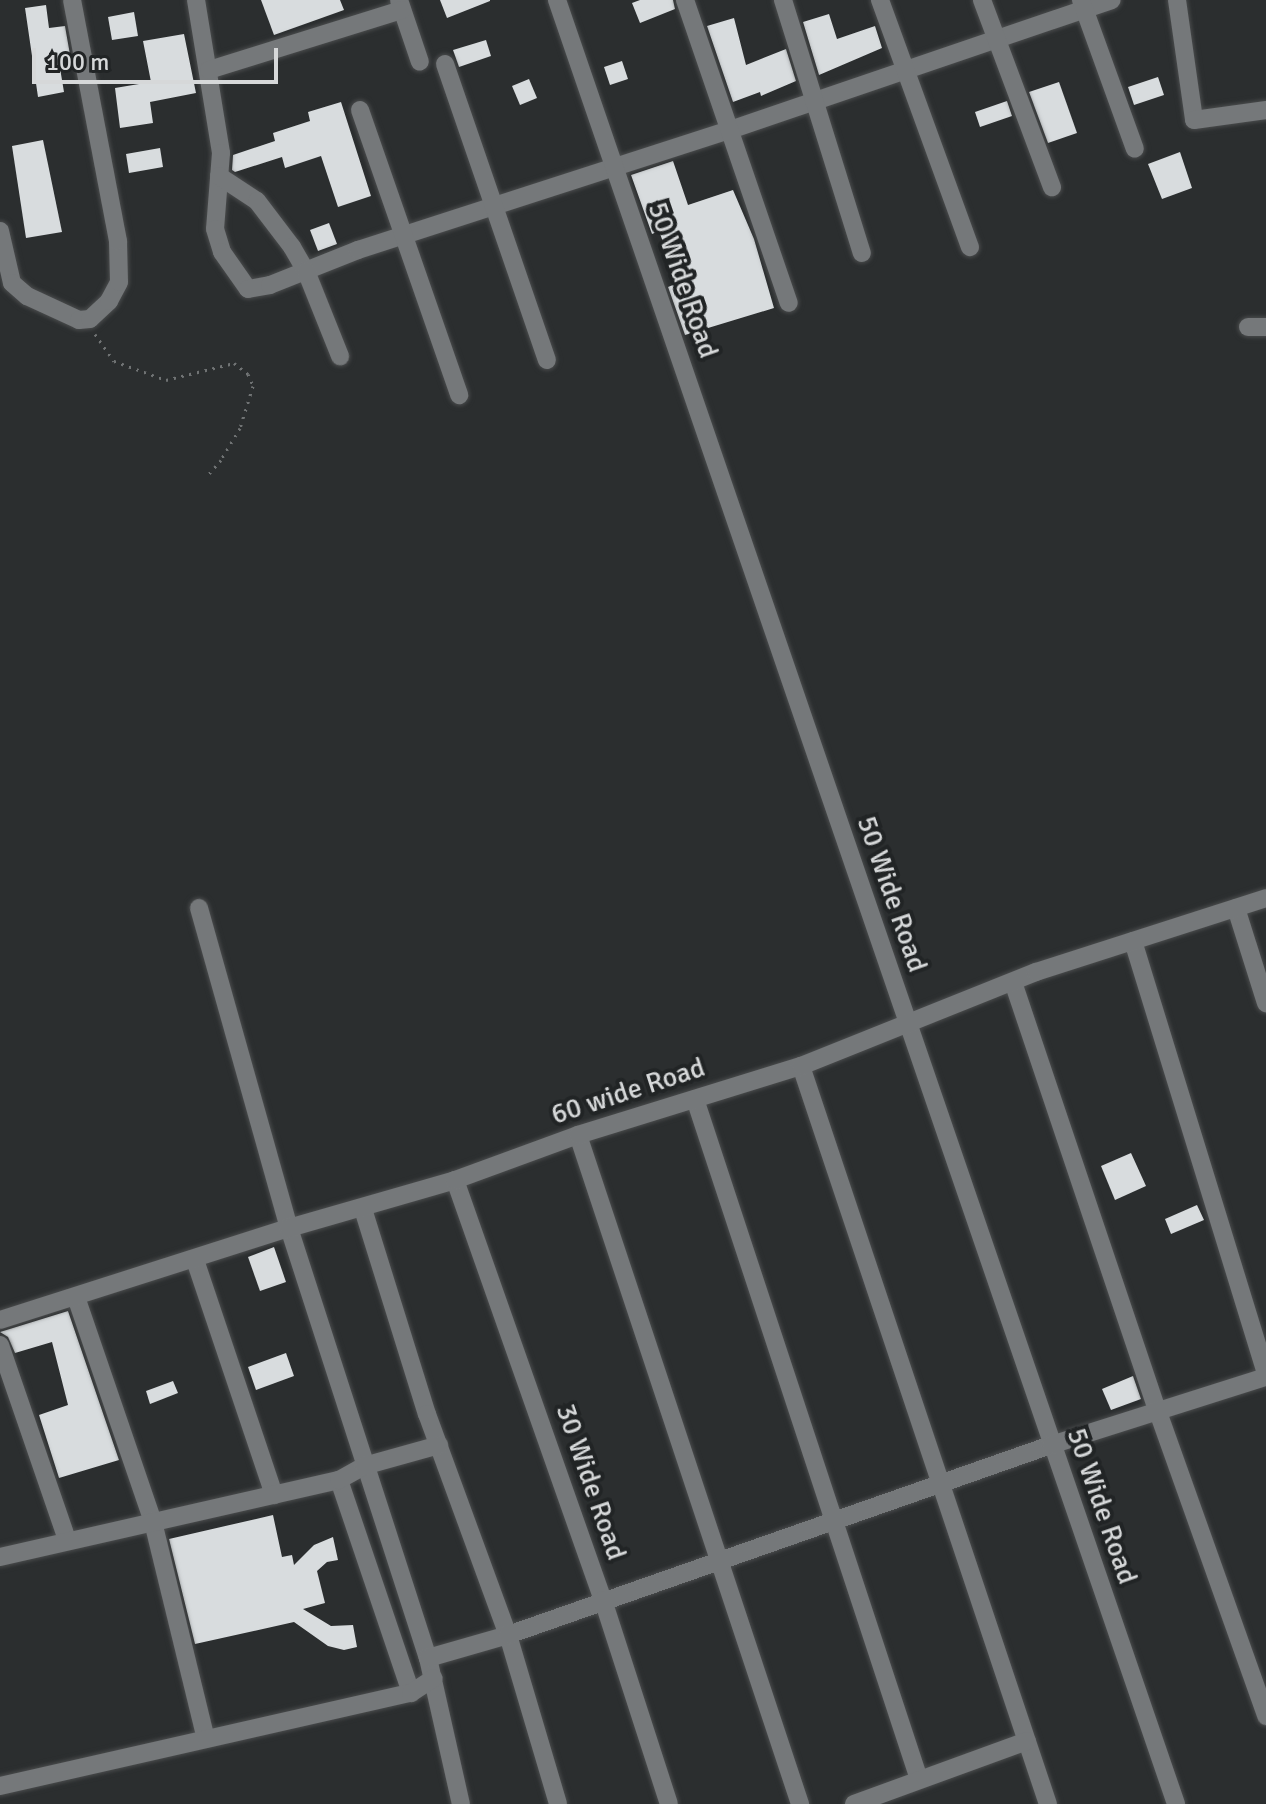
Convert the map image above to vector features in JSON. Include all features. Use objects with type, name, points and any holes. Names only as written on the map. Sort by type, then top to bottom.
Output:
[{"type":"street","points":[[0,231],[12,283],[27,296],[79,320],[90,319],[109,301],[119,282],[120,261],[72,0]]},
{"type":"street","points":[[196,0],[221,153],[215,229],[222,252],[248,289],[402,235],[816,101],[996,39],[1083,4],[1111,0]]},
{"type":"street","name":"50 Wide Road","points":[[557,0],[1176,1804]]},
{"type":"street","points":[[685,0],[789,303]]},
{"type":"street","points":[[783,0],[862,253]]},
{"type":"street","points":[[880,0],[970,247]]},
{"type":"street","points":[[982,0],[1052,187]]},
{"type":"street","points":[[1177,0],[1194,120],[1266,110]]},
{"type":"street","points":[[1083,4],[1135,149]]},
{"type":"street","points":[[209,70],[401,5],[420,62]]},
{"type":"street","points":[[445,64],[547,360]]},
{"type":"street","points":[[360,110],[459,395]]},
{"type":"street","points":[[219,176],[257,201],[292,247],[306,271],[340,356]]},
{"type":"street","name":"60 wide Road","points":[[0,1320],[289,1228],[455,1180],[578,1135],[801,1066],[1013,982],[1266,898]]},
{"type":"street","points":[[199,908],[289,1228],[434,1678],[461,1804]]},
{"type":"street","points":[[1236,908],[1266,1003]]},
{"type":"street","points":[[428,1658],[508,1635],[1051,1445],[1266,1375],[1133,941]]},
{"type":"street","points":[[1013,982],[1158,1412],[1266,1716]]},
{"type":"street","points":[[801,1066],[1048,1804]]},
{"type":"street","points":[[695,1099],[919,1779]]},
{"type":"street","points":[[578,1135],[800,1804]]},
{"type":"street","name":"30 Wide Road","points":[[455,1180],[603,1600],[669,1804]]},
{"type":"street","points":[[363,1209],[439,1445],[508,1635],[558,1804]]},
{"type":"street","points":[[195,1260],[274,1495]]},
{"type":"street","points":[[76,1297],[153,1522],[206,1739]]},
{"type":"street","points":[[0,1345],[9,1396],[67,1540]]},
{"type":"street","points":[[0,1557],[339,1480],[364,1466],[439,1445]]},
{"type":"street","points":[[339,1480],[411,1693]]},
{"type":"street","points":[[0,1786],[411,1693],[434,1678]]},
{"type":"street","points":[[854,1804],[1027,1741]]},
{"type":"path","points":[[90,319],[101,346],[114,361],[132,370],[166,380],[234,363],[248,374],[253,386],[240,428],[206,477]]},
{"type":"building","points":[[261,0],[340,0],[344,10],[274,35]]},
{"type":"building","points":[[440,0],[490,0],[490,1],[447,18]]},
{"type":"building","points":[[640,0],[673,0],[675,9],[640,23],[632,3]]},
{"type":"building","points":[[46,5],[49,28],[65,26],[72,66],[60,68],[64,92],[38,97],[25,8]]},
{"type":"building","points":[[134,12],[138,36],[112,40],[108,17]]},
{"type":"building","points":[[829,14],[837,39],[875,26],[882,48],[819,75],[803,22]]},
{"type":"building","points":[[734,18],[746,65],[786,49],[796,81],[761,96],[760,92],[733,102],[707,26]]},
{"type":"building","points":[[184,34],[196,93],[150,102],[153,123],[120,128],[115,88],[151,82],[143,41]]},
{"type":"building","points":[[486,40],[491,56],[459,67],[453,50]]},
{"type":"building","points":[[622,61],[628,79],[610,85],[604,67]]},
{"type":"building","points":[[1158,77],[1164,95],[1134,105],[1128,87]]},
{"type":"building","points":[[529,79],[537,98],[520,105],[512,86]]},
{"type":"building","points":[[1059,82],[1077,133],[1048,143],[1029,92]]},
{"type":"building","points":[[1007,101],[1012,116],[980,127],[975,112]]},
{"type":"building","points":[[341,102],[371,196],[338,207],[321,156],[285,168],[282,157],[235,172],[232,170],[233,155],[275,141],[273,133],[310,121],[308,112]]},
{"type":"building","points":[[43,140],[62,232],[26,238],[12,146]]},
{"type":"building","points":[[160,148],[163,167],[129,173],[126,154]]},
{"type":"building","points":[[1180,152],[1192,188],[1162,199],[1148,164]]},
{"type":"building","points":[[673,161],[688,205],[733,190],[754,239],[774,308],[685,335],[668,287],[678,283],[659,231],[652,234],[631,175]]},
{"type":"building","points":[[329,223],[337,244],[318,251],[310,230]]},
{"type":"building","points":[[1131,1153],[1146,1186],[1115,1200],[1101,1166]]},
{"type":"building","points":[[1197,1205],[1204,1220],[1171,1234],[1165,1219]]},
{"type":"building","points":[[274,1247],[286,1282],[260,1291],[248,1257]]},
{"type":"building","points":[[68,1311],[119,1460],[59,1478],[39,1415],[68,1405],[52,1342],[15,1353],[8,1337],[0,1332]]},
{"type":"building","points":[[286,1353],[294,1376],[256,1390],[248,1367]]},
{"type":"building","points":[[1133,1376],[1141,1399],[1111,1410],[1102,1389]]},
{"type":"building","points":[[173,1381],[178,1393],[150,1404],[146,1391]]},
{"type":"building","points":[[273,1515],[282,1557],[292,1555],[294,1565],[314,1545],[333,1537],[338,1560],[327,1562],[317,1571],[325,1603],[303,1609],[331,1626],[353,1625],[357,1647],[344,1650],[328,1646],[294,1622],[195,1644],[169,1539]]}]
